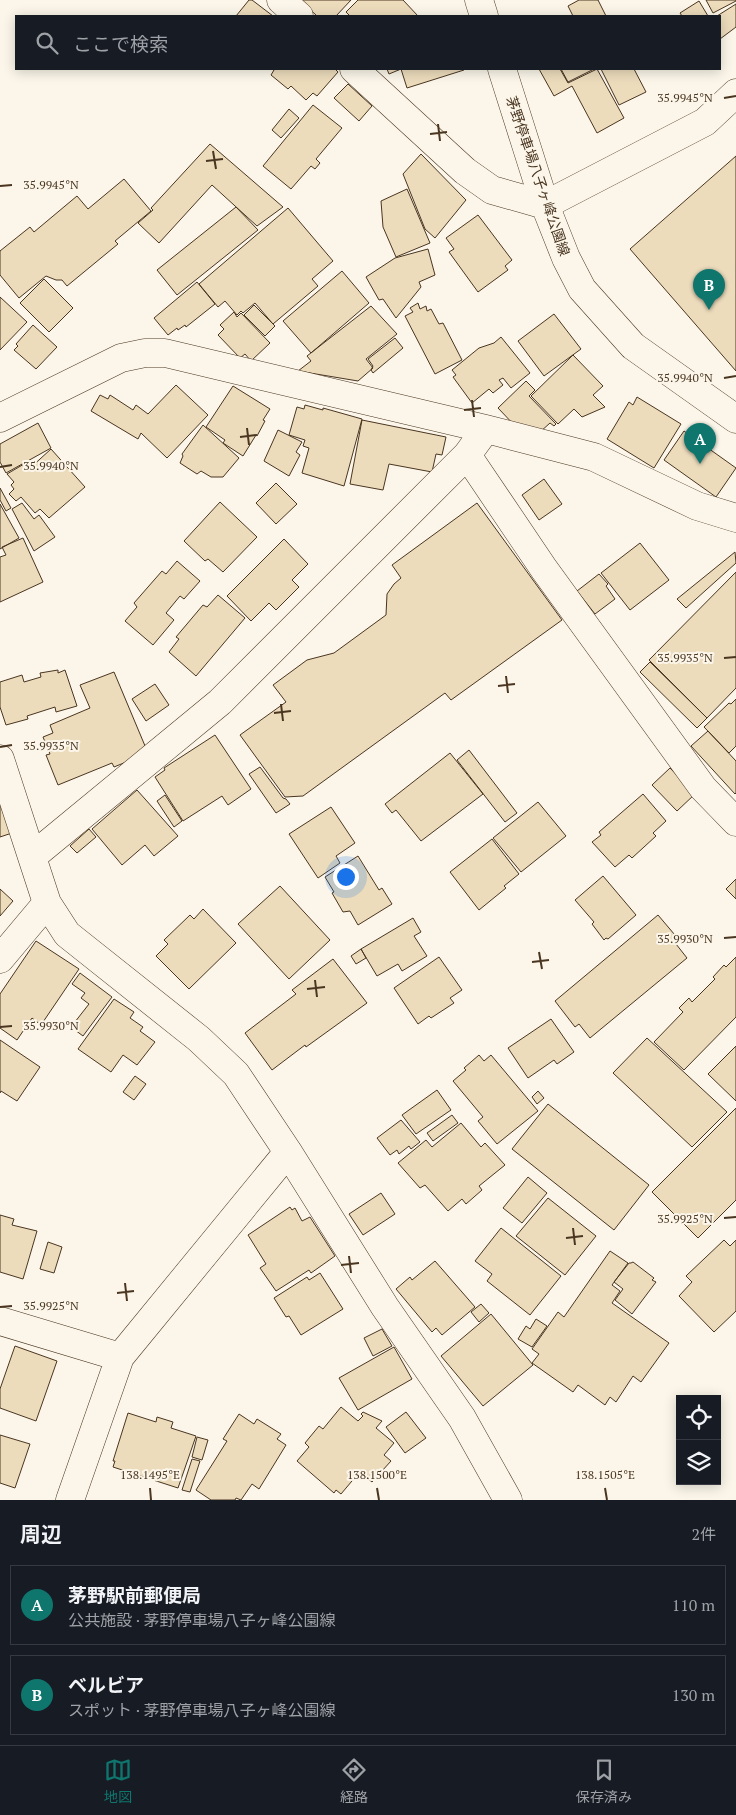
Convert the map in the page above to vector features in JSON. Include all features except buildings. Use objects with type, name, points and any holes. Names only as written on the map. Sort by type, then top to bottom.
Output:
[{"type":"street","points":[[281,0],[298,15]]},
{"type":"street","points":[[479,0],[484,15]]},
{"type":"street","points":[[355,70],[465,171],[492,190],[545,205],[705,122],[736,93]]},
{"type":"street","name":"茅野停車場八子ヶ峰公園線","points":[[502,70],[545,205],[566,258],[582,289],[633,346],[736,419]]},
{"type":"street","points":[[0,418],[121,358],[145,352],[165,353],[594,456],[697,506],[736,518]]},
{"type":"street","points":[[33,856],[220,702],[468,455],[486,429]]},
{"type":"street","points":[[468,455],[544,569],[703,788],[736,822]]},
{"type":"street","points":[[0,759],[48,903],[67,934],[199,1039],[236,1074],[288,1152],[385,1306],[462,1418],[508,1500]]},
{"type":"street","points":[[0,959],[48,903]]},
{"type":"street","points":[[70,1500],[120,1357],[288,1152]]},
{"type":"street","points":[[0,1321],[120,1357]]},
{"type":"place","name":"ベルビア","points":[[709,310]]},
{"type":"place","name":"茅野駅前郵便局","points":[[700,464]]}]
